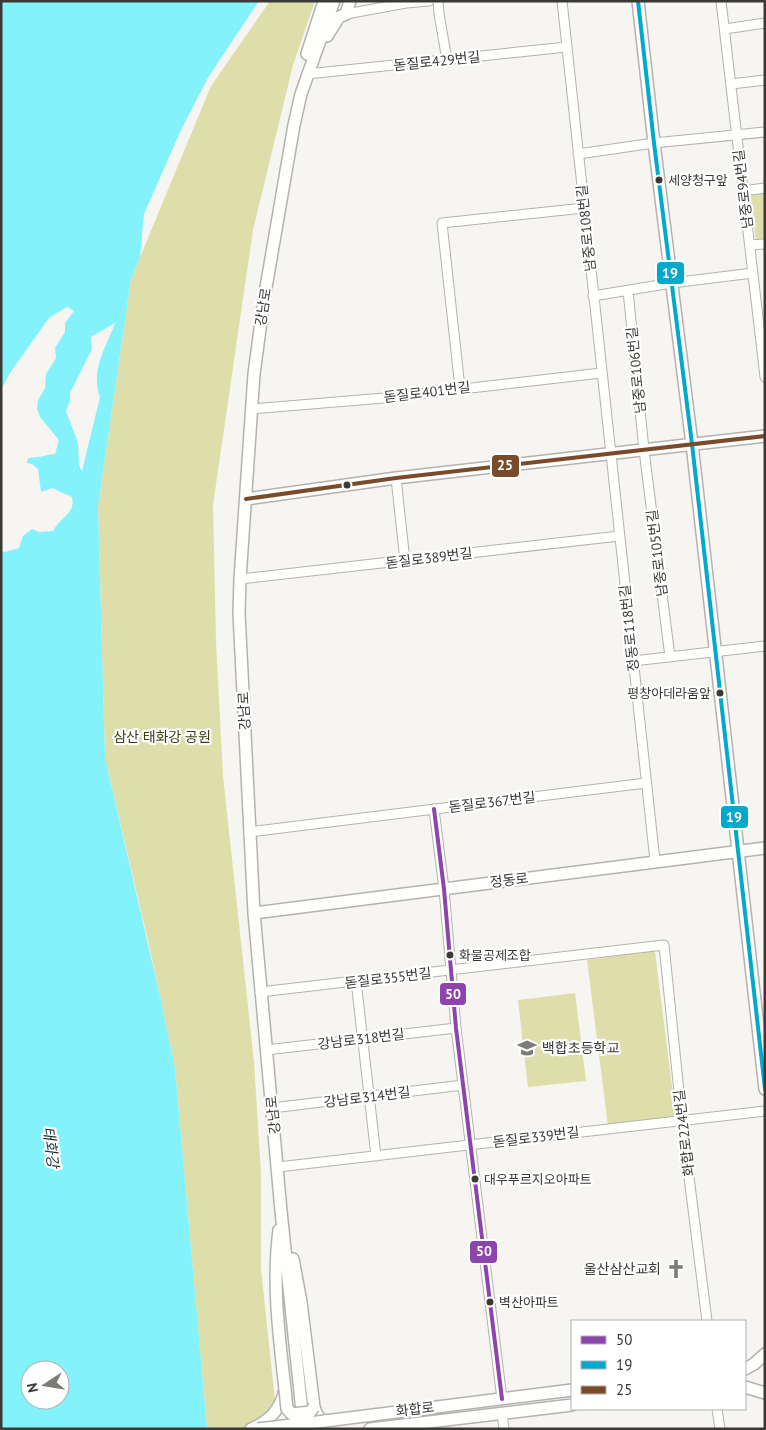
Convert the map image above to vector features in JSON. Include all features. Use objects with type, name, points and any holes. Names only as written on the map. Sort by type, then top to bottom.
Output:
[{"type":"main road","points":[[294,125],[302,73],[324,1]]},
{"type":"main road","name":"강남로","points":[[304,1429],[260,992],[249,832],[239,613],[241,542],[258,341],[294,125],[307,74],[334,1]]},
{"type":"main road","points":[[314,55],[335,22],[339,17],[346,14],[350,1]]},
{"type":"main road","points":[[638,1],[692,444],[765,1089]]},
{"type":"main road","points":[[246,499],[396,478],[765,436]]},
{"type":"main road","name":"정동로","points":[[254,913],[765,848]]},
{"type":"main road","points":[[281,1211],[301,1302],[314,1408],[316,1414],[325,1421]]},
{"type":"main road","points":[[281,1211],[276,1252],[276,1305],[287,1409],[292,1414],[310,1412],[314,1408]]},
{"type":"main road","points":[[746,1369],[765,1354]]},
{"type":"main road","points":[[746,1370],[765,1368]]},
{"type":"main road","points":[[746,1386],[765,1384]]},
{"type":"main road","points":[[746,1386],[765,1393]]},
{"type":"main road","points":[[251,1429],[264,1423],[276,1411],[284,1398],[285,1389]]},
{"type":"main road","name":"화합로","points":[[258,1429],[571,1390]]},
{"type":"main road","name":"화합로","points":[[370,1429],[571,1405]]},
{"type":"street","points":[[346,14],[429,1]]},
{"type":"street","points":[[438,1],[447,60]]},
{"type":"street","name":"남중로108번길","points":[[562,1],[610,454]]},
{"type":"street","name":"남중로94번길","points":[[721,1],[753,273],[760,296],[765,377]]},
{"type":"street","points":[[724,29],[765,23]]},
{"type":"street","name":"돋질로429번길","points":[[307,74],[567,48]]},
{"type":"street","points":[[731,84],[765,80]]},
{"type":"street","points":[[578,154],[654,143],[765,132]]},
{"type":"street","points":[[743,191],[765,188]]},
{"type":"street","points":[[460,388],[442,223],[584,208]]},
{"type":"street","points":[[750,245],[765,244]]},
{"type":"street","points":[[593,296],[753,273]]},
{"type":"street","name":"남중로106번길","points":[[628,290],[644,450]]},
{"type":"street","name":"돋질로401번길","points":[[252,409],[384,398],[601,373]]},
{"type":"street","name":"남중로105번길","points":[[644,450],[670,657]]},
{"type":"street","name":"정동로118번길","points":[[610,454],[655,861]]},
{"type":"street","points":[[396,478],[405,561]]},
{"type":"street","name":"돋질로389번길","points":[[240,579],[619,536]]},
{"type":"street","points":[[633,661],[765,646]]},
{"type":"street","name":"돋질로367번길","points":[[249,832],[646,783]]},
{"type":"street","points":[[434,809],[444,889],[456,1028],[502,1399]]},
{"type":"street","name":"돋질로355번길","points":[[260,992],[664,945]]},
{"type":"street","name":"화합로224번길","points":[[664,945],[682,1121],[707,1320]]},
{"type":"street","points":[[356,982],[376,1156]]},
{"type":"street","name":"강남로318번길","points":[[266,1050],[456,1028]]},
{"type":"street","name":"강남로314번길","points":[[272,1108],[463,1085]]},
{"type":"street","name":"돋질로339번길","points":[[278,1167],[765,1111]]},
{"type":"street","points":[[717,1410],[720,1429]]},
{"type":"street","points":[[502,1413],[504,1429]]},
{"type":"green space","name":"삼산 태화강 공원","points":[[270,1],[315,1],[293,65],[253,230],[213,505],[216,642],[223,776],[254,1062],[261,1174],[261,1269],[278,1429],[207,1429],[175,1068],[149,945],[105,758],[98,506],[131,279],[211,86]]},
{"type":"green space","points":[[765,192],[765,240],[756,241],[750,193]]},
{"type":"green space","points":[[655,952],[676,1118],[608,1126],[587,960]]},
{"type":"green space","points":[[575,993],[586,1081],[528,1087],[518,1000]]},
{"type":"water","name":"태화강","points":[[1,1],[259,1],[209,76],[182,128],[144,214],[140,257],[131,279],[98,506],[105,758],[175,1068],[207,1429],[1,1429],[1,551],[5,552],[19,548],[23,536],[32,529],[39,532],[53,531],[72,508],[72,497],[52,488],[41,492],[38,469],[32,464],[27,463],[28,458],[55,454],[59,440],[40,417],[37,409],[38,400],[45,388],[46,374],[56,358],[55,348],[65,332],[65,323],[74,311],[67,307],[49,318],[10,373],[1,390]],"holes":[[[115,323],[100,359],[97,378],[100,397],[82,471],[79,465],[78,443],[66,411],[70,401],[70,393],[92,349],[91,337]]]},
{"type":"transit line","name":"19","points":[[638,1],[692,444],[765,1089]]},
{"type":"transit line","name":"25","points":[[246,499],[396,478],[765,436]]},
{"type":"transit line","name":"50","points":[[434,809],[444,889],[456,1028],[502,1399]]},
{"type":"place","name":"세양청구앞","points":[[659,180]]},
{"type":"place","name":"평창아데라움앞","points":[[720,693]]},
{"type":"place","name":"화물공제조합","points":[[450,955]]},
{"type":"place","name":"백합초등학교","points":[[527,1048]]},
{"type":"place","name":"대우푸르지오아파트","points":[[475,1179]]},
{"type":"place","name":"울산삼산교회","points":[[676,1269]]},
{"type":"place","name":"벽산아파트","points":[[490,1302]]}]
